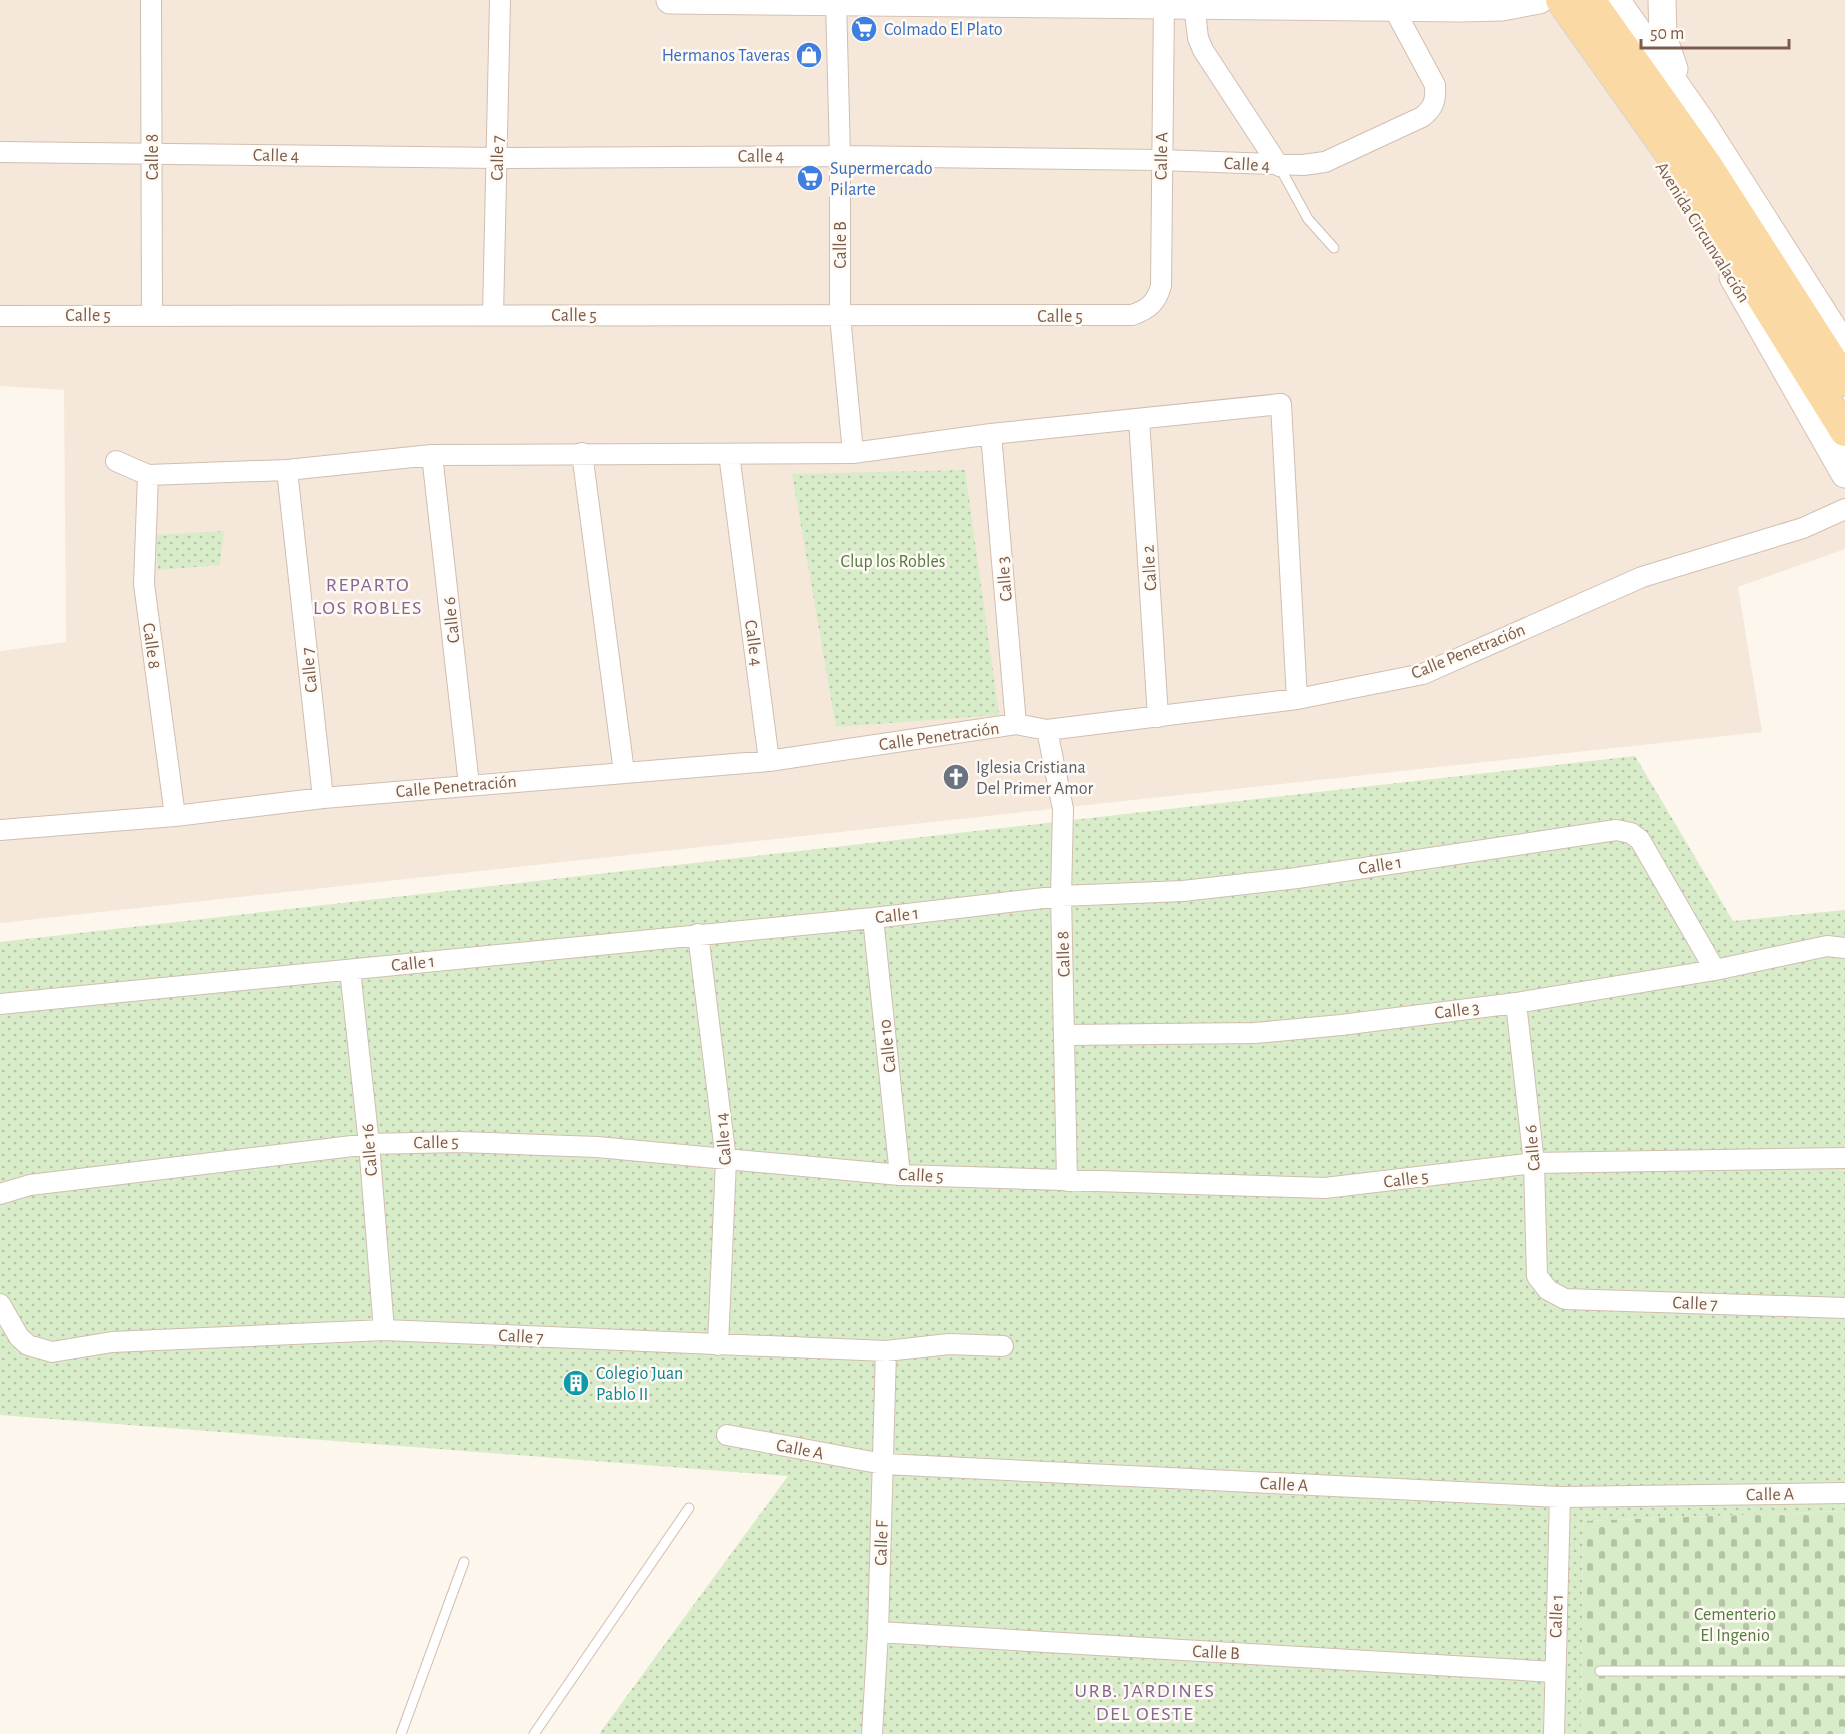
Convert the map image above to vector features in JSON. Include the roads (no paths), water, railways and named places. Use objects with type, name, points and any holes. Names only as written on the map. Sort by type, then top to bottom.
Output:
[{"type":"main road","points":[[670,0],[1164,2],[1393,7],[1502,7],[1539,0]]},
{"type":"main road","name":"Avenida Circunvalación","points":[[1545,0],[1713,242],[1845,474]]},
{"type":"main road","name":"Avenida Circunvalación","points":[[1561,0],[1698,173],[1845,381]]},
{"type":"main road","name":"Avenida Circunvalación","points":[[1590,0],[1698,173],[1845,431]]},
{"type":"main road","points":[[1616,0],[1701,121],[1845,347]]},
{"type":"main road","points":[[1662,0],[1663,37],[1672,64],[1701,121]]},
{"type":"street","name":"Calle 8","points":[[151,0],[152,315]]},
{"type":"street","name":"Calle 7","points":[[493,315],[500,0]]},
{"type":"street","name":"Calle B","points":[[836,1],[840,156],[840,315],[853,453]]},
{"type":"street","name":"Calle A","points":[[1148,309],[1157,299],[1161,286],[1164,2]]},
{"type":"street","points":[[1194,4],[1198,38],[1203,50],[1279,166]]},
{"type":"street","name":"Calle 4","points":[[0,152],[498,158],[840,156],[1161,160],[1279,166],[1325,162],[1422,117],[1433,109],[1436,97],[1435,85],[1393,7]]},
{"type":"street","name":"Calle 5","points":[[0,316],[1114,316],[1132,315],[1148,309]]},
{"type":"street","points":[[116,461],[148,475],[287,470],[432,454],[853,453],[991,434],[1281,404],[1297,699]]},
{"type":"street","name":"Calle 2","points":[[1139,419],[1158,717]]},
{"type":"street","name":"Calle 3","points":[[991,434],[1016,724]]},
{"type":"street","points":[[582,453],[624,772]]},
{"type":"street","name":"Calle 6","points":[[432,454],[469,785]]},
{"type":"street","name":"Calle 4","points":[[729,454],[769,760]]},
{"type":"street","name":"Calle 7","points":[[287,470],[323,798]]},
{"type":"street","name":"Calle 8","points":[[148,475],[144,584],[175,816]]},
{"type":"street","name":"Calle Penetración","points":[[0,830],[175,816],[323,798],[769,760],[1016,724],[1047,730],[1297,699],[1423,674],[1642,577],[1803,528],[1845,509]]},
{"type":"street","name":"Calle 8","points":[[1047,730],[1063,809],[1061,896],[1067,1180]]},
{"type":"street","name":"Calle 1","points":[[0,1004],[873,918],[1061,896],[1183,891],[1297,878],[1616,830],[1631,833],[1640,840],[1715,970]]},
{"type":"street","name":"Calle 10","points":[[873,918],[900,1174]]},
{"type":"street","name":"Calle 14","points":[[698,934],[726,1160],[718,1345]]},
{"type":"street","name":"Calle 3","points":[[1065,1035],[1255,1033],[1516,1003],[1715,970],[1827,946],[1845,948]]},
{"type":"street","name":"Calle 16","points":[[350,970],[369,1144],[384,1330]]},
{"type":"street","name":"Calle 6","points":[[1516,1003],[1534,1163],[1537,1276],[1548,1290]]},
{"type":"street","name":"Calle 5","points":[[0,1194],[30,1185],[369,1144],[459,1142],[597,1147],[900,1174],[1325,1188],[1534,1163],[1845,1158]]},
{"type":"street","name":"Calle 7","points":[[1548,1290],[1565,1299],[1845,1308]]},
{"type":"street","name":"Calle 7","points":[[0,1304],[19,1337],[40,1350],[63,1352],[112,1342],[384,1330],[886,1351],[949,1344],[1004,1346]]},
{"type":"street","name":"Calle F","points":[[872,1734],[878,1632],[886,1351]]},
{"type":"street","name":"Calle A","points":[[727,1435],[883,1464],[1560,1497],[1845,1493]]},
{"type":"street","name":"Calle 1","points":[[1554,1734],[1560,1497]]},
{"type":"street","name":"Calle B","points":[[878,1632],[1555,1672]]},
{"type":"lane","points":[[1279,166],[1308,219],[1334,248]]},
{"type":"lane","points":[[534,1734],[689,1508]]},
{"type":"lane","points":[[401,1734],[464,1562]]},
{"type":"lane","points":[[1600,1671],[1845,1671]]},
{"type":"place","name":"Colmado El Plato","points":[[864,29]]},
{"type":"place","name":"Hermanos Taveras","points":[[809,55]]},
{"type":"place","name":"Supermercado Pilarte","points":[[810,178]]},
{"type":"place","name":"Iglesia Cristiana Del Primer Amor","points":[[956,777]]},
{"type":"place","name":"Colegio Juan Pablo II","points":[[576,1383]]},
{"type":"district","name":"REPARTO LOS ROBLES","points":[[368,596]]},
{"type":"district","name":"URB. JARDINES DEL OESTE","points":[[1145,1702]]},
{"type":"park label","name":"Clup los Robles","points":[[893,561]]},
{"type":"park label","name":"Cementerio El Ingenio","points":[[1735,1624]]}]
